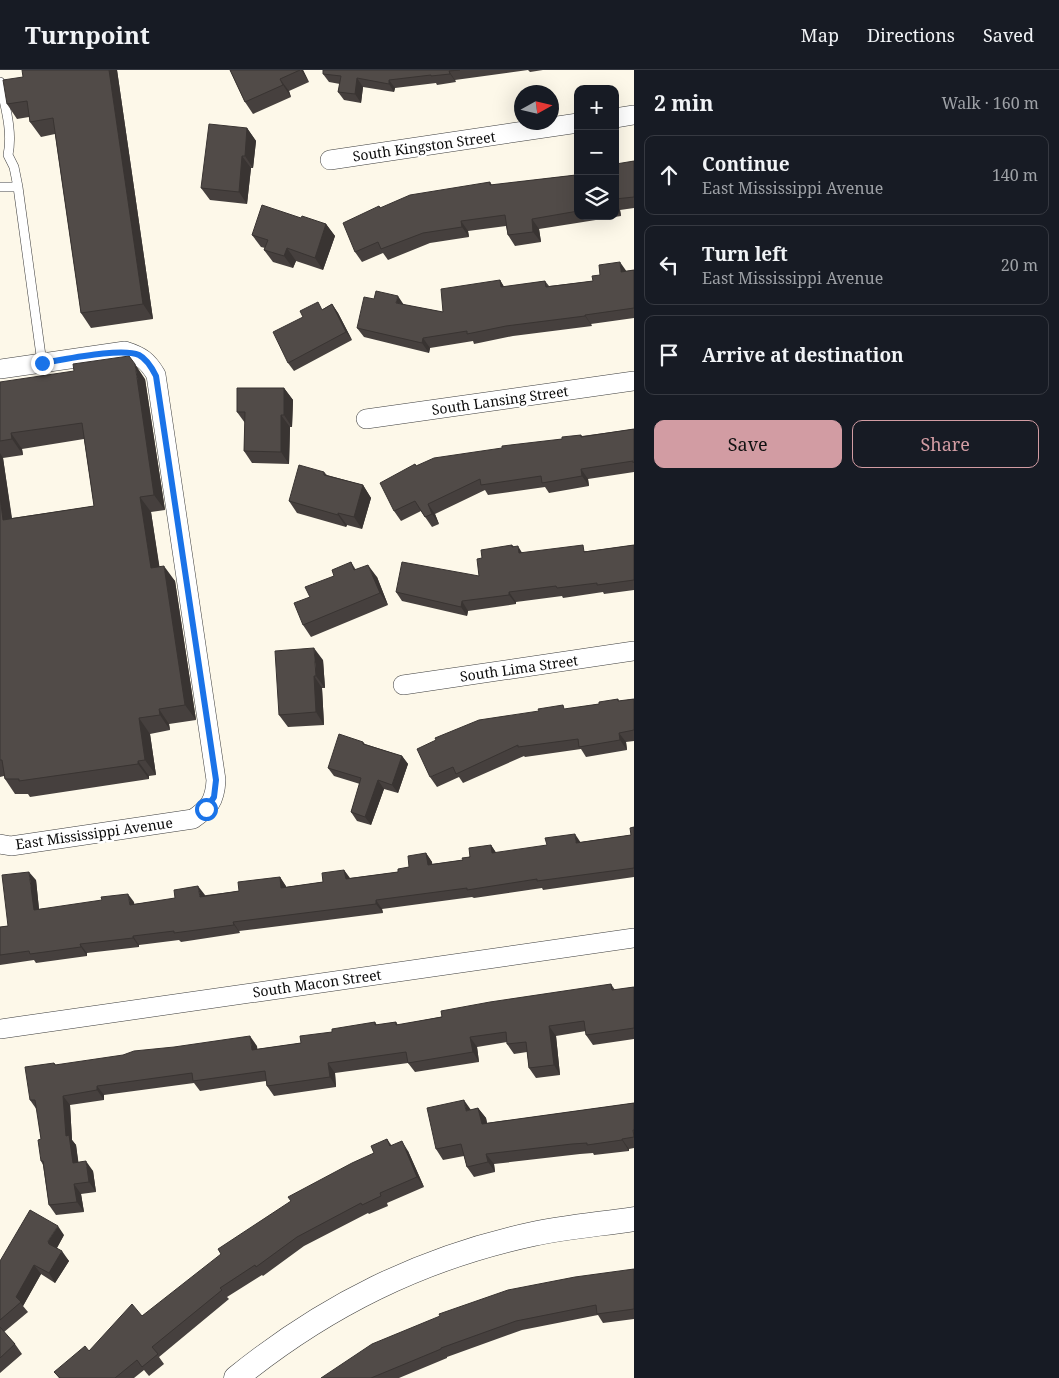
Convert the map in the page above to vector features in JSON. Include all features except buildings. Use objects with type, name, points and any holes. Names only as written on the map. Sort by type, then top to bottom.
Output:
[{"type":"street","points":[[619,117],[634,115]]},
{"type":"street","name":"South Kingston Street","points":[[330,160],[574,124]]},
{"type":"street","name":"East Mississippi Avenue","points":[[0,369],[125,351],[139,355],[149,363],[156,376],[216,780],[214,797],[206,809],[193,819],[11,846],[0,844]]},
{"type":"street","name":"South Lansing Street","points":[[366,419],[634,381]]},
{"type":"street","name":"South Lima Street","points":[[403,685],[634,651]]},
{"type":"street","name":"South Macon Street","points":[[0,1029],[634,938]]},
{"type":"street","points":[[236,1378],[312,1322],[403,1274],[468,1251],[534,1234],[634,1219]]},
{"type":"lane","points":[[0,82],[8,125],[10,144],[8,155],[14,167],[18,187],[42,363]]},
{"type":"lane","points":[[0,187],[18,187]]},
{"type":"route","points":[[42,363],[125,351],[139,355],[149,363],[156,376],[216,780],[214,797],[206,809]]}]
